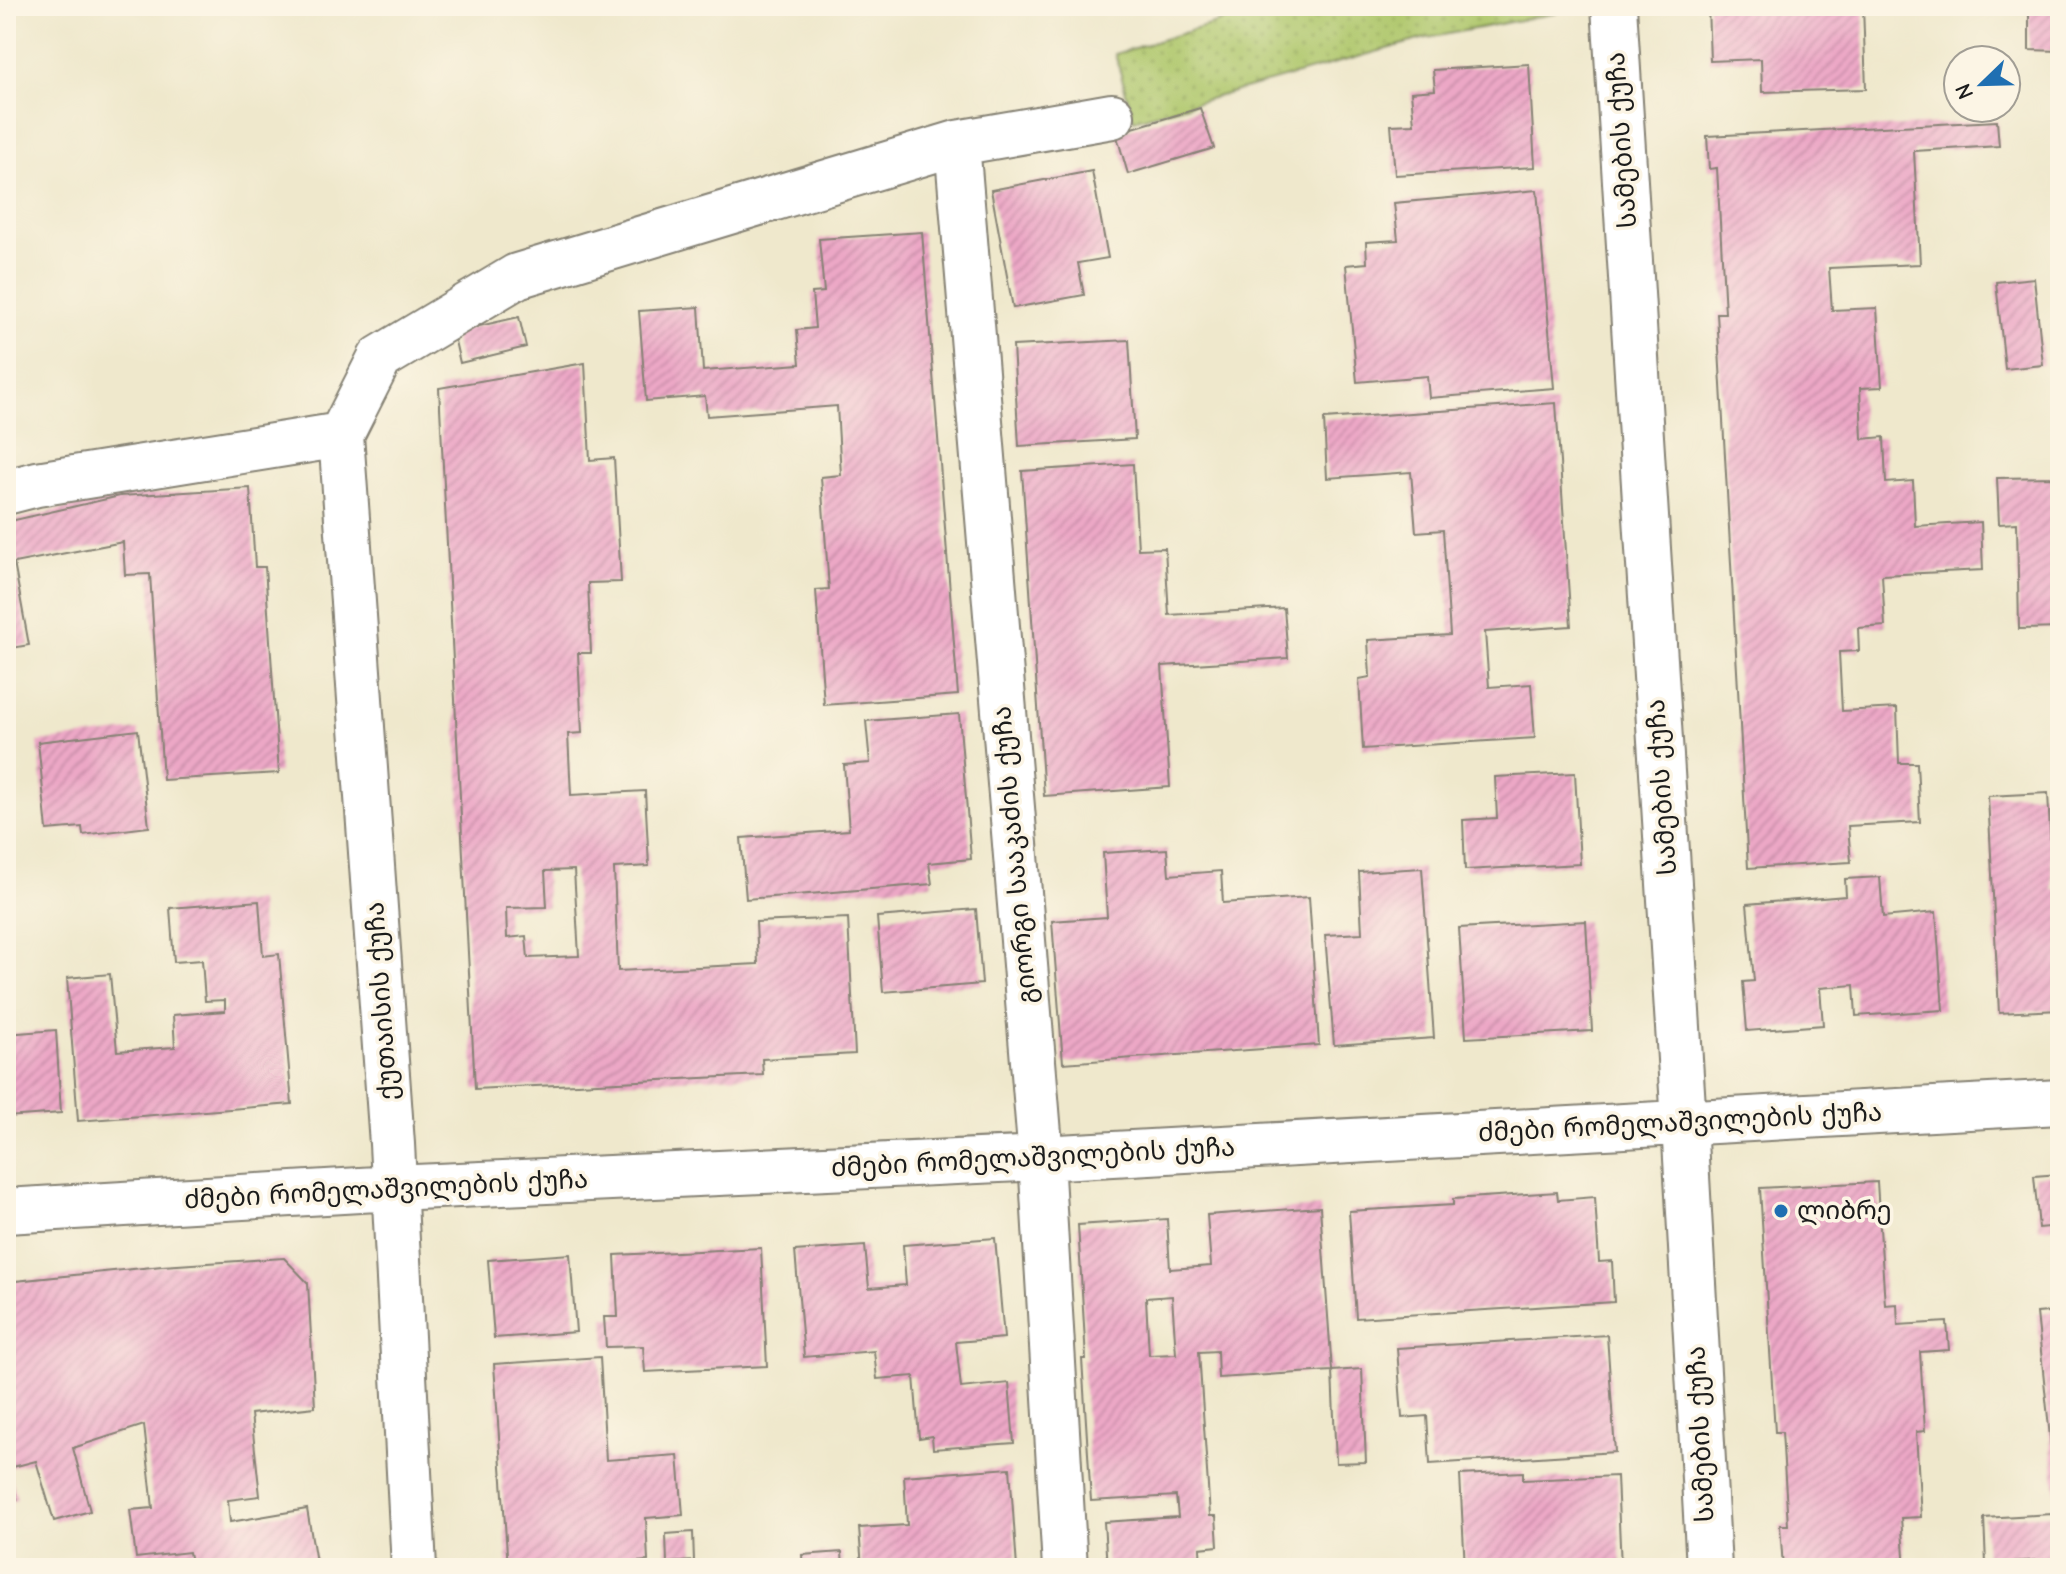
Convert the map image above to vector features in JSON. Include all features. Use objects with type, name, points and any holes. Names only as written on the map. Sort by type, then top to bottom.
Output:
[{"type":"street","name":"სამების ქუჩა","points":[[1614,6],[1709,1568]]},
{"type":"street","points":[[6,492],[37,484],[341,435],[380,358],[517,276],[957,143],[1112,116]]},
{"type":"street","name":"გიორგი სააკაძის ქუჩა","points":[[957,143],[1041,1158],[1065,1568]]},
{"type":"street","name":"ქუთაისის ქუჩა","points":[[341,435],[394,1188],[414,1568]]},
{"type":"street","name":"ძმები რომელაშვილების ქუჩა","points":[[6,1211],[394,1188],[1041,1158],[2060,1102]]},
{"type":"green space","points":[[1271,6],[1556,6],[1557,13],[1422,39],[1134,120],[1115,54]]},
{"type":"building","points":[[1708,6],[1863,6],[1866,89],[1762,92],[1761,59],[1710,61]]},
{"type":"building","points":[[2029,6],[2060,6],[2060,51],[2029,50]]},
{"type":"building","points":[[1529,64],[1535,167],[1395,175],[1391,125],[1414,124],[1411,92],[1435,90],[1433,70]]},
{"type":"building","points":[[1200,108],[1214,148],[1128,174],[1116,133]]},
{"type":"building","points":[[1942,124],[1997,124],[1999,146],[1914,151],[1920,264],[1829,268],[1832,310],[1877,308],[1882,387],[1860,388],[1862,439],[1884,437],[1886,483],[1913,481],[1915,526],[1981,522],[1983,570],[1882,575],[1885,626],[1858,628],[1859,651],[1839,652],[1842,711],[1897,708],[1899,763],[1917,763],[1920,822],[1848,826],[1851,862],[1748,868],[1717,313],[1725,313],[1717,168],[1709,169],[1707,136]]},
{"type":"building","points":[[1092,171],[1108,258],[1078,263],[1084,295],[1013,308],[991,190]]},
{"type":"building","points":[[1537,190],[1554,388],[1429,398],[1427,376],[1357,382],[1346,265],[1367,263],[1366,242],[1398,240],[1394,203]]},
{"type":"building","points":[[922,232],[958,695],[824,705],[816,590],[829,589],[821,477],[841,475],[837,406],[707,416],[705,396],[646,401],[639,311],[699,307],[703,371],[800,364],[797,330],[815,328],[812,293],[824,292],[819,239]]},
{"type":"building","points":[[2034,278],[2043,365],[2005,369],[1996,282]]},
{"type":"building","points":[[519,317],[526,347],[460,363],[453,332]]},
{"type":"building","points":[[1129,340],[1135,439],[1019,446],[1013,346]]},
{"type":"building","points":[[585,363],[590,460],[614,458],[621,582],[588,583],[591,653],[578,653],[582,733],[568,734],[571,795],[645,791],[649,866],[614,868],[618,971],[758,964],[756,922],[848,918],[855,1054],[762,1059],[763,1075],[475,1089],[439,388]],"holes":[[[574,870],[579,956],[528,958],[526,936],[507,938],[506,908],[547,907],[545,871]]]},
{"type":"building","points":[[1556,403],[1571,626],[1485,632],[1489,687],[1531,684],[1535,738],[1363,749],[1359,679],[1370,677],[1368,640],[1450,635],[1443,530],[1416,532],[1411,472],[1327,478],[1324,419]]},
{"type":"building","points":[[1133,464],[1138,549],[1165,548],[1169,615],[1284,608],[1288,658],[1162,666],[1170,787],[1044,796],[1022,471]]},
{"type":"building","points":[[2060,477],[2060,628],[2019,629],[2017,523],[1999,524],[1997,478]]},
{"type":"building","points":[[250,488],[255,567],[265,567],[279,773],[163,780],[150,574],[125,575],[123,542],[14,563],[29,645],[6,649],[6,522],[120,496]]},
{"type":"building","points":[[959,714],[971,859],[929,863],[932,884],[746,899],[741,838],[849,830],[844,765],[870,763],[866,721]]},
{"type":"building","points":[[138,730],[149,827],[83,835],[82,827],[47,830],[38,742]]},
{"type":"building","points":[[1575,773],[1580,864],[1465,870],[1463,820],[1497,818],[1495,777]]},
{"type":"building","points":[[2048,793],[2053,890],[2060,890],[2060,1010],[1999,1013],[1988,796]]},
{"type":"building","points":[[1167,849],[1169,875],[1221,871],[1223,903],[1309,897],[1319,1045],[1063,1063],[1052,921],[1107,917],[1103,853]]},
{"type":"building","points":[[1422,868],[1434,1038],[1334,1045],[1325,935],[1362,933],[1359,872]]},
{"type":"building","points":[[1880,877],[1883,917],[1936,912],[1943,1010],[1856,1016],[1854,985],[1820,988],[1823,1025],[1747,1031],[1743,982],[1754,981],[1747,904],[1846,896],[1845,879]]},
{"type":"building","points":[[259,901],[263,956],[279,954],[292,1104],[78,1121],[67,978],[110,974],[117,1051],[175,1047],[173,1015],[225,1011],[225,1000],[205,1001],[202,960],[174,962],[170,908]]},
{"type":"building","points":[[976,909],[982,984],[883,992],[877,917]]},
{"type":"building","points":[[1586,921],[1592,1031],[1466,1038],[1459,928]]},
{"type":"building","points":[[56,1030],[61,1113],[6,1117],[6,1034]]},
{"type":"building","points":[[2060,1174],[2060,1226],[2039,1228],[2034,1176]]},
{"type":"building","points":[[1877,1182],[1885,1305],[1897,1304],[1898,1325],[1947,1322],[1949,1350],[1920,1352],[1925,1431],[1916,1432],[1921,1517],[1901,1518],[1905,1568],[1783,1568],[1780,1525],[1788,1525],[1782,1432],[1775,1432],[1760,1188]]},
{"type":"building","points":[[1557,1192],[1558,1200],[1595,1197],[1599,1262],[1612,1261],[1614,1302],[1356,1318],[1349,1211],[1453,1205],[1453,1199]]},
{"type":"building","points":[[1320,1207],[1332,1371],[1218,1378],[1217,1351],[1199,1352],[1210,1516],[1216,1516],[1218,1546],[1200,1548],[1201,1568],[1107,1568],[1104,1522],[1178,1517],[1176,1496],[1091,1501],[1078,1225],[1167,1219],[1170,1269],[1211,1266],[1207,1215]],"holes":[[[1172,1296],[1176,1354],[1149,1355],[1146,1298]]]},
{"type":"building","points":[[995,1238],[1004,1338],[956,1342],[961,1388],[1009,1383],[1014,1443],[933,1449],[932,1436],[919,1438],[914,1376],[877,1379],[874,1351],[804,1357],[795,1251],[865,1246],[869,1288],[906,1285],[903,1245]]},
{"type":"building","points":[[761,1248],[767,1366],[645,1372],[643,1346],[606,1347],[604,1317],[618,1317],[615,1255]]},
{"type":"building","points":[[570,1254],[576,1332],[494,1338],[488,1260]]},
{"type":"building","points":[[284,1258],[308,1283],[315,1407],[251,1414],[260,1496],[228,1500],[230,1522],[307,1509],[317,1568],[192,1568],[189,1552],[136,1558],[130,1510],[153,1508],[144,1425],[73,1448],[90,1511],[54,1521],[36,1461],[9,1468],[17,1499],[6,1502],[6,1282],[162,1266]]},
{"type":"building","points":[[2060,1311],[2060,1514],[2058,1514],[2037,1313]]},
{"type":"building","points":[[1607,1335],[1615,1452],[1430,1464],[1427,1416],[1402,1418],[1397,1348]]},
{"type":"building","points":[[600,1357],[606,1460],[678,1455],[683,1515],[646,1518],[648,1561],[613,1564],[614,1568],[508,1568],[494,1364]]},
{"type":"building","points":[[1362,1369],[1366,1462],[1336,1463],[1332,1371]]},
{"type":"building","points":[[1010,1468],[1017,1568],[862,1568],[859,1528],[907,1525],[904,1476]]},
{"type":"building","points":[[1523,1472],[1523,1480],[1617,1476],[1621,1568],[1465,1568],[1460,1475]]},
{"type":"building","points":[[2052,1514],[2055,1559],[1986,1564],[1984,1518]]},
{"type":"building","points":[[693,1532],[694,1561],[667,1563],[666,1534]]},
{"type":"building","points":[[842,1552],[843,1568],[803,1568],[802,1555]]},
{"type":"place","name":"ლიბრე","points":[[1781,1211]]}]
